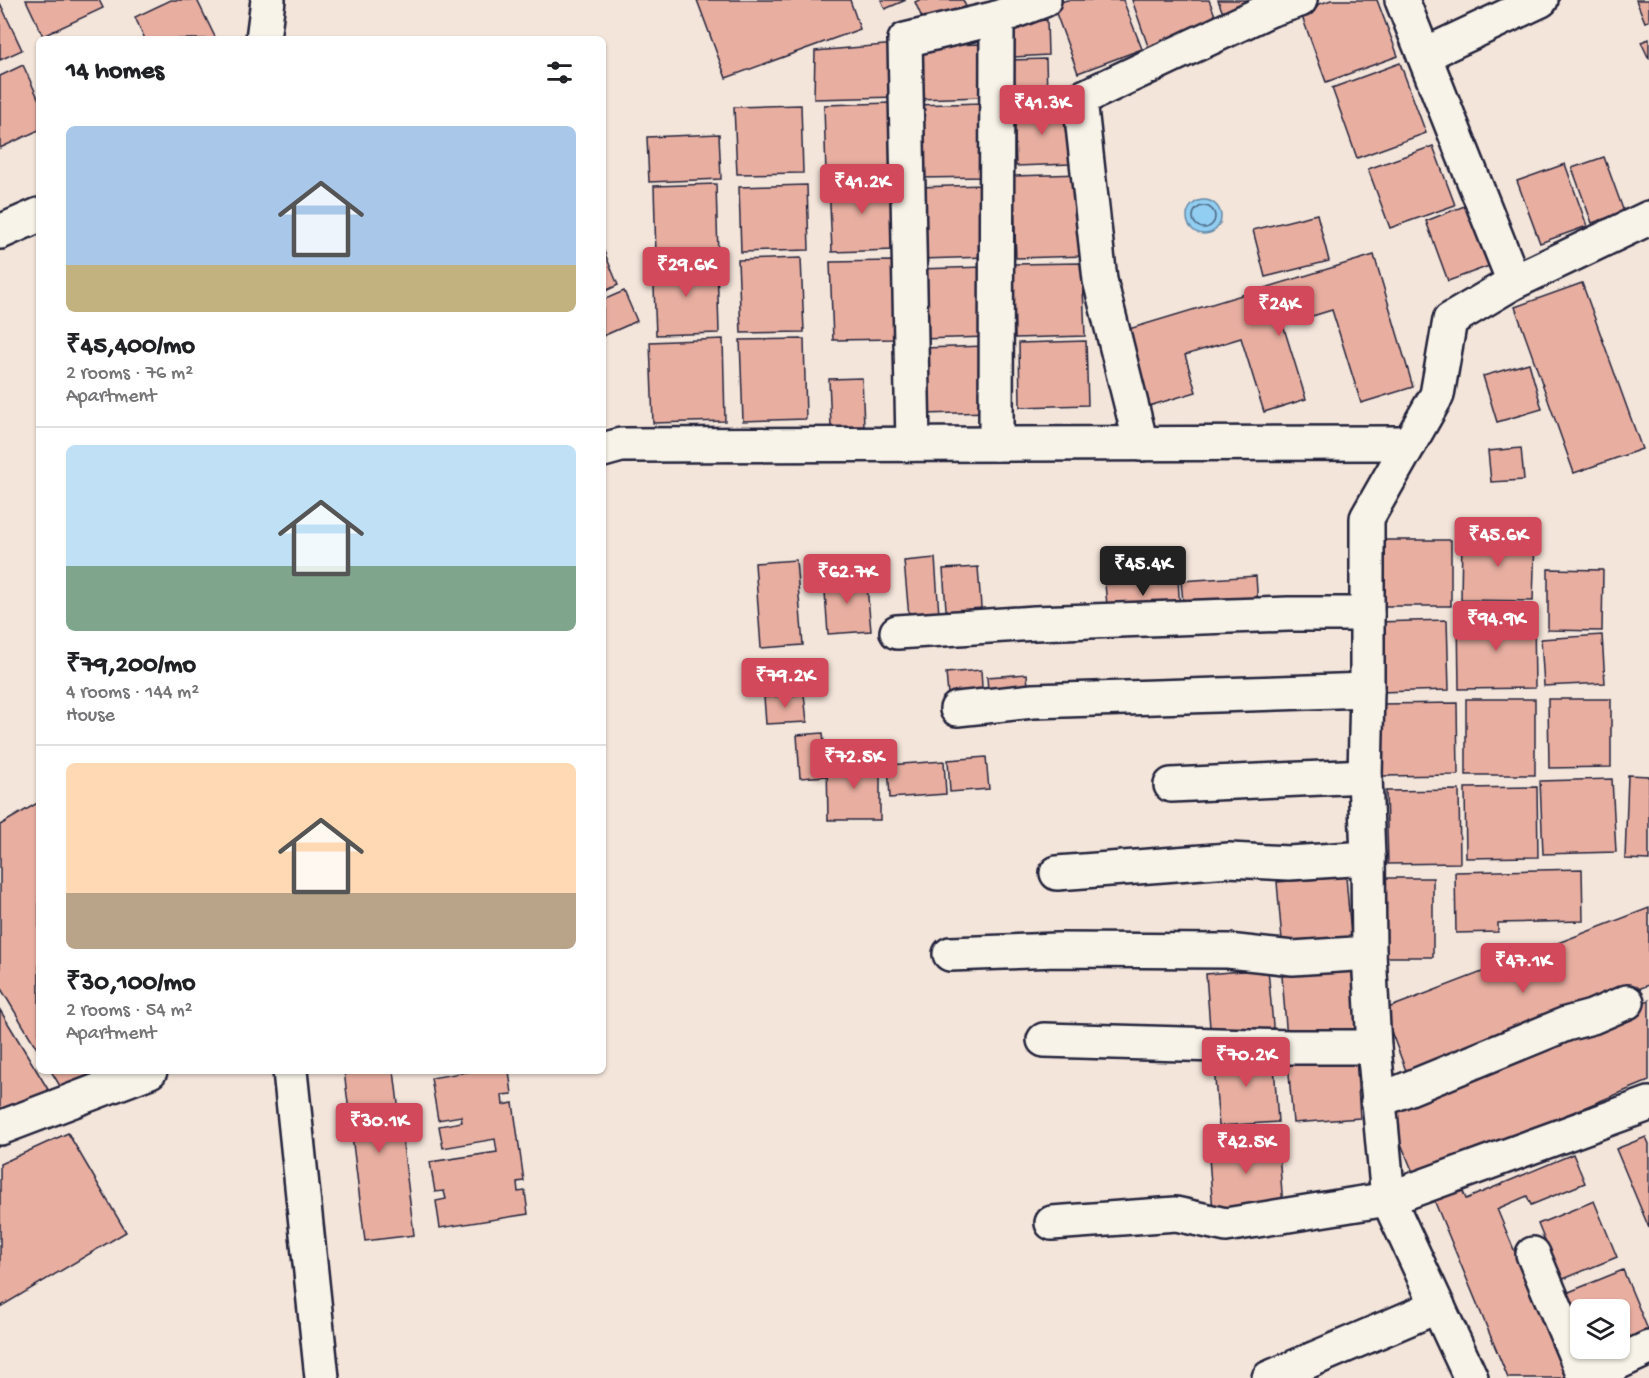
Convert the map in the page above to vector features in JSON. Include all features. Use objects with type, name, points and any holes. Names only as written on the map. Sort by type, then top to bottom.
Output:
[{"type":"street","points":[[263,36],[268,0]]},
{"type":"street","points":[[913,444],[905,40],[997,18],[1044,0]]},
{"type":"street","points":[[1141,444],[1100,280],[1080,99],[1269,10],[1300,0]]},
{"type":"street","points":[[1402,0],[1514,282]]},
{"type":"street","points":[[1424,55],[1540,0]]},
{"type":"street","points":[[996,444],[997,18]]},
{"type":"street","points":[[0,232],[36,216]]},
{"type":"street","points":[[1471,1378],[1388,1199],[1378,1101],[1369,953],[1365,776],[1367,518],[1437,395],[1450,320],[1514,282],[1649,219]]},
{"type":"street","points":[[606,449],[621,445],[1410,443]]},
{"type":"street","points":[[897,632],[1035,623],[1288,614],[1367,614]]},
{"type":"street","points":[[957,709],[1033,701],[1367,690]]},
{"type":"street","points":[[1171,786],[1365,776]]},
{"type":"street","points":[[1058,873],[1229,860],[1289,862],[1368,858]]},
{"type":"street","points":[[950,954],[1057,950],[1216,951],[1293,958],[1369,953]]},
{"type":"street","points":[[1378,1101],[1566,1024],[1592,1017],[1627,1002]]},
{"type":"street","points":[[1044,1040],[1374,1047]]},
{"type":"street","points":[[0,1128],[142,1074]]},
{"type":"street","points":[[290,1074],[322,1378]]},
{"type":"street","points":[[1052,1222],[1176,1214],[1226,1225],[1388,1199],[1649,1104]]},
{"type":"street","points":[[1533,1254],[1585,1378],[1649,1348]]},
{"type":"street","points":[[1269,1378],[1438,1306]]},
{"type":"water","points":[[1204,200],[1216,205],[1221,217],[1216,229],[1204,234],[1192,229],[1187,217],[1192,205]]},
{"type":"building","points":[[26,0],[99,0],[103,8],[43,36]]},
{"type":"building","points":[[171,0],[197,0],[215,36],[144,36],[135,17]]},
{"type":"building","points":[[697,0],[850,0],[860,29],[726,78]]},
{"type":"building","points":[[881,0],[906,0],[885,9]]},
{"type":"building","points":[[919,0],[963,0],[968,11],[927,29],[915,2]]},
{"type":"building","points":[[1067,0],[1123,0],[1142,49],[1078,73],[1053,5]]},
{"type":"building","points":[[1132,0],[1209,0],[1218,23],[1149,49]]},
{"type":"building","points":[[1218,0],[1266,0],[1224,16]]},
{"type":"building","points":[[1331,0],[1377,0],[1398,56],[1326,82],[1300,11]]},
{"type":"building","points":[[1636,0],[1649,0],[1649,21],[1645,22]]},
{"type":"building","points":[[0,3],[22,50],[0,60]]},
{"type":"building","points":[[1047,20],[1048,55],[1014,57],[1012,21]]},
{"type":"building","points":[[1649,39],[1649,59],[1641,42]]},
{"type":"building","points":[[896,44],[898,97],[814,99],[815,51]]},
{"type":"building","points":[[982,44],[984,97],[916,99],[914,46]]},
{"type":"building","points":[[1046,59],[1047,95],[1012,96],[1011,60]]},
{"type":"building","points":[[1400,63],[1426,133],[1357,158],[1332,88]]},
{"type":"building","points":[[23,65],[36,93],[36,131],[0,148],[0,76]]},
{"type":"building","points":[[892,103],[895,174],[826,175],[824,105]]},
{"type":"building","points":[[983,103],[986,177],[918,178],[915,105]]},
{"type":"building","points":[[801,105],[803,173],[737,174],[734,107]]},
{"type":"building","points":[[1069,105],[1071,164],[1016,166],[1014,107]]},
{"type":"building","points":[[719,134],[721,179],[649,182],[647,137]]},
{"type":"building","points":[[1433,146],[1455,205],[1390,228],[1368,169]]},
{"type":"building","points":[[1604,157],[1624,212],[1592,223],[1572,168]]},
{"type":"building","points":[[1565,164],[1587,226],[1540,243],[1517,181]]},
{"type":"building","points":[[1083,174],[1086,256],[1016,258],[1013,176]]},
{"type":"building","points":[[893,179],[895,250],[832,252],[829,181]]},
{"type":"building","points":[[716,184],[718,255],[656,256],[654,186]]},
{"type":"building","points":[[807,185],[809,250],[741,252],[739,187]]},
{"type":"building","points":[[984,185],[987,257],[921,259],[918,187]]},
{"type":"building","points":[[1467,205],[1489,266],[1448,281],[1426,221]]},
{"type":"building","points":[[1317,214],[1329,261],[1265,277],[1253,230]]},
{"type":"building","points":[[1374,255],[1413,387],[1361,403],[1332,310],[1283,325],[1306,399],[1264,412],[1241,338],[1185,355],[1196,392],[1142,408],[1129,329]]},
{"type":"building","points":[[606,256],[618,285],[606,291]]},
{"type":"building","points":[[801,258],[804,332],[741,333],[738,260]]},
{"type":"building","points":[[717,261],[719,333],[656,335],[653,263]]},
{"type":"building","points":[[893,261],[896,339],[833,340],[830,262]]},
{"type":"building","points":[[1082,263],[1085,336],[1015,338],[1013,264]]},
{"type":"building","points":[[984,267],[987,337],[920,339],[918,269]]},
{"type":"building","points":[[1582,283],[1642,449],[1574,473],[1515,307]]},
{"type":"building","points":[[624,291],[637,321],[606,335],[606,299]]},
{"type":"building","points":[[723,339],[725,421],[653,423],[650,342]]},
{"type":"building","points":[[804,339],[806,419],[743,421],[740,340]]},
{"type":"building","points":[[1086,341],[1088,405],[1020,407],[1019,343]]},
{"type":"building","points":[[986,346],[988,412],[925,414],[923,348]]},
{"type":"building","points":[[1529,363],[1542,409],[1497,422],[1483,376]]},
{"type":"building","points":[[862,378],[864,426],[831,427],[829,379]]},
{"type":"building","points":[[1521,448],[1524,480],[1491,482],[1488,451]]},
{"type":"building","points":[[1462,536],[1535,537],[1533,601],[1461,600]]},
{"type":"building","points":[[1379,540],[1451,540],[1451,606],[1379,606]]},
{"type":"building","points":[[935,558],[939,615],[909,617],[904,561]]},
{"type":"building","points":[[796,560],[803,645],[761,648],[755,563]]},
{"type":"building","points":[[978,567],[982,620],[947,622],[943,569]]},
{"type":"building","points":[[1548,569],[1603,570],[1602,631],[1548,630]]},
{"type":"building","points":[[866,575],[871,631],[828,634],[824,578]]},
{"type":"building","points":[[1256,576],[1258,607],[1184,612],[1181,581]]},
{"type":"building","points":[[1178,579],[1180,611],[1108,616],[1105,584]]},
{"type":"building","points":[[1458,616],[1534,616],[1535,688],[1459,689]]},
{"type":"building","points":[[1447,620],[1449,690],[1379,692],[1377,622]]},
{"type":"building","points":[[1602,635],[1605,683],[1544,686],[1541,639]]},
{"type":"building","points":[[981,670],[983,703],[949,706],[946,673]]},
{"type":"building","points":[[1027,674],[1029,700],[989,703],[987,677]]},
{"type":"building","points":[[804,694],[807,722],[766,724],[764,697]]},
{"type":"building","points":[[1466,699],[1535,699],[1535,775],[1466,775]]},
{"type":"building","points":[[1548,699],[1611,699],[1611,767],[1549,768]]},
{"type":"building","points":[[1457,703],[1458,775],[1380,776],[1379,704]]},
{"type":"building","points":[[823,733],[827,776],[800,778],[797,735]]},
{"type":"building","points":[[986,757],[989,789],[950,792],[948,760]]},
{"type":"building","points":[[880,760],[880,820],[828,820],[827,761]]},
{"type":"building","points":[[944,761],[946,794],[890,798],[888,765]]},
{"type":"building","points":[[1628,775],[1649,776],[1649,860],[1625,859]]},
{"type":"building","points":[[1612,779],[1616,852],[1543,854],[1540,781]]},
{"type":"building","points":[[1537,787],[1538,857],[1466,858],[1465,788]]},
{"type":"building","points":[[1459,790],[1460,863],[1388,864],[1386,791]]},
{"type":"building","points":[[36,804],[36,1047],[0,987],[0,825]]},
{"type":"building","points":[[1582,869],[1583,921],[1498,923],[1498,932],[1456,933],[1455,872]]},
{"type":"building","points":[[1346,877],[1352,947],[1283,952],[1277,882]]},
{"type":"building","points":[[1385,878],[1433,878],[1433,957],[1385,957]]},
{"type":"building","points":[[1649,908],[1649,985],[1408,1076],[1383,1010]]},
{"type":"building","points":[[1268,969],[1274,1037],[1211,1041],[1206,974]]},
{"type":"building","points":[[1352,971],[1357,1034],[1287,1039],[1282,976]]},
{"type":"building","points":[[1649,1000],[1649,1081],[1415,1177],[1386,1108]]},
{"type":"building","points":[[0,1010],[36,1070],[36,1074],[39,1074],[52,1096],[0,1119]]},
{"type":"building","points":[[1273,1051],[1278,1122],[1219,1126],[1213,1055]]},
{"type":"building","points":[[1356,1057],[1360,1118],[1293,1123],[1288,1062]]},
{"type":"building","points":[[53,1074],[111,1074],[63,1091]]},
{"type":"building","points":[[344,1074],[394,1074],[414,1235],[365,1241]]},
{"type":"building","points":[[454,1074],[509,1074],[512,1094],[502,1095],[503,1105],[513,1103],[524,1181],[517,1182],[518,1192],[525,1191],[528,1214],[440,1228],[436,1201],[446,1199],[444,1191],[435,1192],[430,1162],[497,1152],[495,1139],[443,1148],[439,1126],[462,1122],[461,1116],[438,1120],[431,1078]]},
{"type":"building","points":[[68,1133],[126,1232],[0,1307],[0,1164]]},
{"type":"building","points":[[1646,1137],[1649,1144],[1649,1228],[1616,1149]]},
{"type":"building","points":[[1278,1138],[1283,1207],[1213,1212],[1208,1143]]},
{"type":"building","points":[[1573,1154],[1585,1183],[1531,1205],[1527,1196],[1497,1209],[1567,1377],[1508,1378],[1434,1200],[1462,1189],[1466,1199]]},
{"type":"building","points":[[1594,1201],[1617,1257],[1561,1280],[1538,1224]]},
{"type":"building","points":[[1623,1270],[1649,1332],[1630,1340],[1630,1299],[1570,1299],[1570,1308],[1564,1294]]}]
